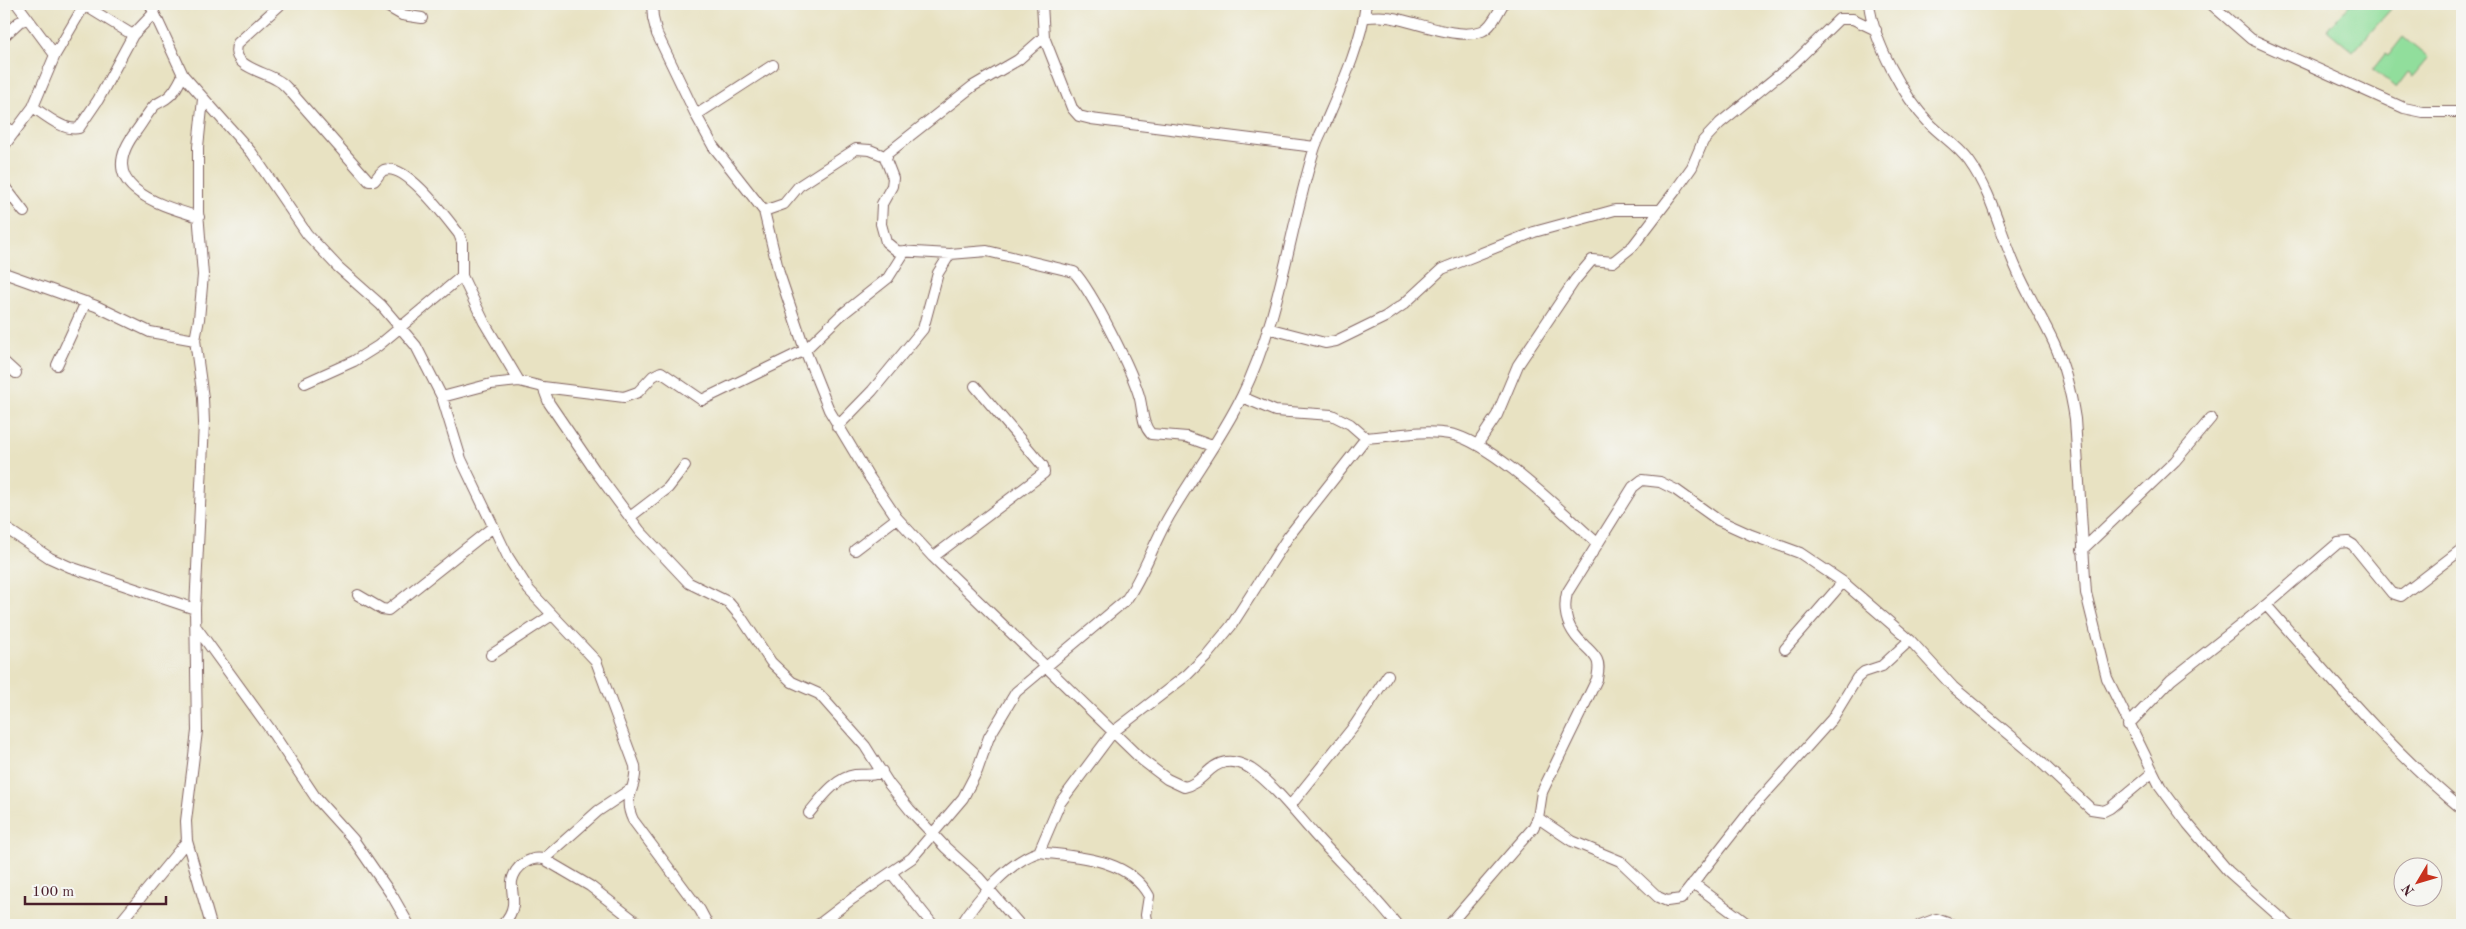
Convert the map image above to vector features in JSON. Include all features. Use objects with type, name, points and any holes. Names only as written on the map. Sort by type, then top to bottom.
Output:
[{"type":"street","points":[[17,4],[55,55]]},
{"type":"street","points":[[4,146],[34,108],[55,55],[85,4],[133,35]]},
{"type":"street","points":[[281,4],[238,43],[235,49],[236,56],[249,67],[278,80],[290,90],[369,181],[374,182],[382,171],[387,169],[414,181],[459,234],[462,242],[462,276],[484,322],[519,381]]},
{"type":"street","points":[[383,4],[402,15],[422,18]]},
{"type":"street","points":[[652,4],[657,34],[696,115],[714,146],[764,211],[779,272],[805,350],[837,427],[898,518],[933,557],[1142,760],[1176,784],[1184,787],[1193,785],[1215,767],[1225,762],[1238,763],[1251,768],[1290,806],[1377,900],[1396,925]]},
{"type":"street","points":[[1042,4],[1044,37],[1072,108],[1079,116],[1315,147]]},
{"type":"street","points":[[818,925],[912,858],[963,798],[977,771],[989,737],[1016,692],[1126,600],[1138,582],[1170,514],[1242,397],[1267,328],[1288,259],[1302,191],[1315,147],[1350,60],[1364,17],[1366,4]]},
{"type":"street","points":[[1364,17],[1388,17],[1447,31],[1468,33],[1482,31],[1486,28],[1503,4]]},
{"type":"street","points":[[1869,4],[1876,30],[1893,72],[1903,89],[1931,125],[1969,160],[1997,215],[2016,269],[2054,344],[2071,391],[2074,410],[2086,593],[2098,646],[2108,678],[2128,725],[2152,773],[2188,824],[2228,871],[2290,925]]},
{"type":"street","points":[[2211,4],[2251,39],[2404,108],[2423,112],[2462,112]]},
{"type":"street","points":[[34,108],[58,123],[73,129],[79,128],[98,100],[133,35],[152,8]]},
{"type":"street","points":[[152,8],[183,76],[252,153],[307,234],[322,252],[401,327],[426,362],[442,397],[461,458],[521,578],[552,615],[587,650],[600,670],[635,766],[635,780],[628,801],[628,810],[633,820],[700,910],[708,925]]},
{"type":"street","points":[[4,36],[18,22],[27,19]]},
{"type":"street","points":[[1477,445],[1497,415],[1518,365],[1575,280],[1592,260],[1598,258],[1611,262],[1633,246],[1692,167],[1703,141],[1720,123],[1795,62],[1839,19],[1852,19],[1876,30]]},
{"type":"street","points":[[1044,37],[1018,60],[974,86],[891,150],[887,157],[893,178],[892,186],[880,211],[882,235],[886,242],[897,251],[950,254],[986,251],[1074,272],[1088,293],[1121,353],[1140,398],[1146,428],[1151,434],[1187,437],[1212,446]]},
{"type":"street","points":[[696,115],[773,65]]},
{"type":"street","points":[[183,76],[171,94],[155,106],[132,136],[123,157],[123,173],[130,186],[144,197],[199,217]]},
{"type":"street","points":[[203,99],[198,147],[199,217],[203,275],[200,319],[194,340],[203,398],[204,423],[195,609],[197,731],[186,809],[187,841],[211,925]]},
{"type":"street","points":[[4,125],[14,133]]},
{"type":"street","points":[[764,211],[787,202],[800,186],[856,149],[870,150],[887,157]]},
{"type":"street","points":[[4,186],[24,212]]},
{"type":"street","points":[[1267,328],[1325,343],[1336,341],[1392,313],[1442,269],[1534,232],[1615,210],[1660,210]]},
{"type":"street","points":[[442,397],[491,384],[519,381],[543,387],[624,397],[638,392],[653,376],[661,372],[702,400],[805,350],[840,316],[888,278],[905,251]]},
{"type":"street","points":[[837,427],[872,391],[923,329],[938,273],[950,254]]},
{"type":"street","points":[[4,273],[86,302],[150,332],[194,340]]},
{"type":"street","points":[[305,383],[354,361],[401,327],[462,276]]},
{"type":"street","points":[[57,365],[86,302]]},
{"type":"street","points":[[4,362],[16,373]]},
{"type":"street","points":[[933,557],[1044,473],[1043,466],[975,386]]},
{"type":"street","points":[[543,387],[544,393],[554,410],[594,469],[630,517],[689,583],[728,602],[741,617],[771,662],[782,673],[792,682],[819,694],[866,746],[882,772],[910,810],[989,890],[1020,925]]},
{"type":"street","points":[[1242,397],[1275,411],[1332,415],[1346,422],[1366,438]]},
{"type":"street","points":[[2082,550],[2175,461],[2212,418]]},
{"type":"street","points":[[1039,852],[1060,803],[1114,732],[1208,655],[1231,626],[1288,538],[1366,438],[1418,431],[1453,435],[1477,445],[1520,476],[1597,543]]},
{"type":"street","points":[[630,517],[668,488],[685,466]]},
{"type":"street","points":[[1449,925],[1516,850],[1538,818],[1542,792],[1596,679],[1598,661],[1567,623],[1564,612],[1566,593],[1639,481],[1660,482],[1676,490],[1709,515],[1737,529],[1800,554],[1843,582],[1910,640],[1952,687],[2028,750],[2092,809],[2104,811],[2110,808],[2152,773]]},
{"type":"street","points":[[855,550],[898,518]]},
{"type":"street","points":[[4,527],[50,558],[70,567],[195,609]]},
{"type":"street","points":[[358,595],[382,609],[388,610],[494,527]]},
{"type":"street","points":[[2128,725],[2171,680],[2266,605],[2338,543],[2348,542],[2353,545],[2392,593],[2401,596],[2462,549]]},
{"type":"street","points":[[1785,649],[1843,582]]},
{"type":"street","points":[[2266,605],[2399,752],[2424,777],[2462,809]]},
{"type":"street","points":[[491,655],[552,615]]},
{"type":"street","points":[[196,627],[280,743],[316,798],[353,839],[393,897],[409,925]]},
{"type":"street","points":[[1538,818],[1572,841],[1620,861],[1658,897],[1667,901],[1681,899],[1754,806],[1832,719],[1857,678],[1882,666],[1910,640]]},
{"type":"street","points":[[1290,806],[1355,725],[1388,674]]},
{"type":"street","points":[[809,813],[834,785],[848,776],[874,775],[882,772]]},
{"type":"street","points":[[544,859],[598,811],[631,789]]},
{"type":"street","points":[[118,925],[187,841]]},
{"type":"street","points":[[961,925],[972,908],[1018,862],[1039,852],[1102,861],[1136,880],[1150,896],[1146,915],[1148,925]]},
{"type":"street","points":[[502,925],[510,914],[513,904],[512,880],[516,872],[530,858],[544,859],[590,886],[640,925]]},
{"type":"street","points":[[892,874],[933,925]]},
{"type":"street","points":[[1693,883],[1748,925]]},
{"type":"street","points":[[1920,925],[1936,919],[1952,925]]},
{"type":"green space","points":[[2350,4],[2384,4],[2391,9],[2353,52],[2327,30]]},
{"type":"green space","points":[[2403,37],[2428,58],[2413,76],[2408,72],[2396,88],[2373,69],[2385,54],[2388,56]]}]
